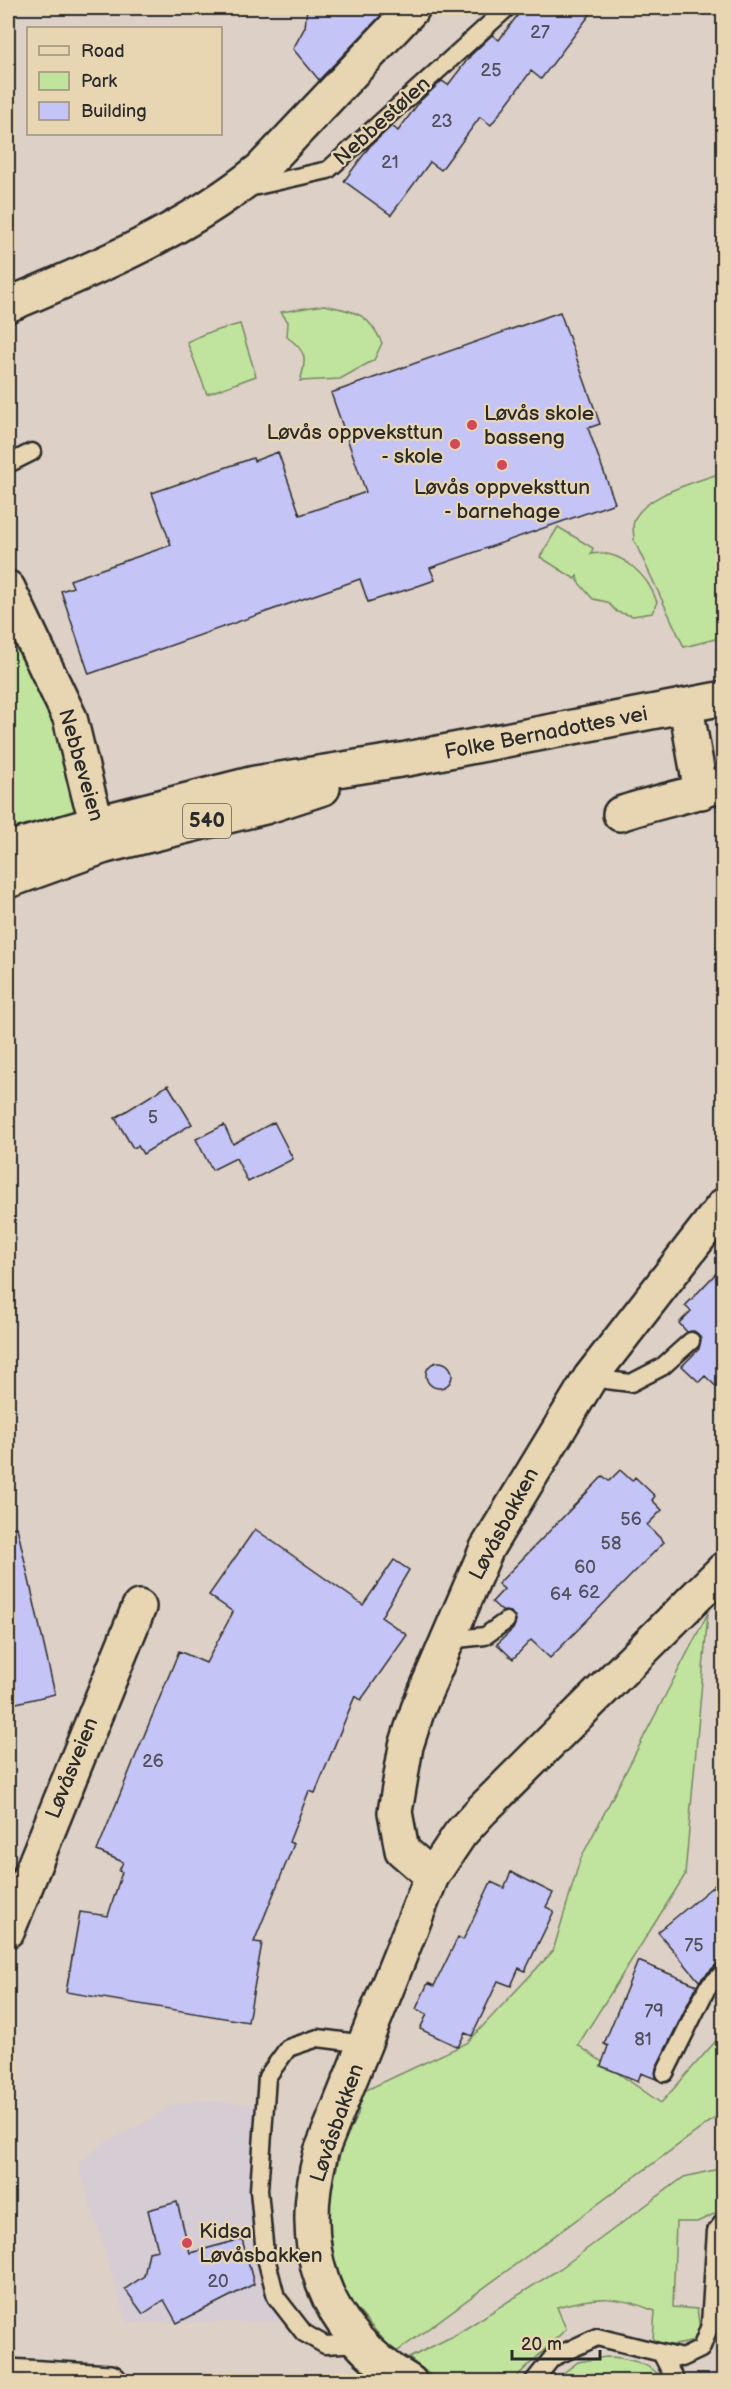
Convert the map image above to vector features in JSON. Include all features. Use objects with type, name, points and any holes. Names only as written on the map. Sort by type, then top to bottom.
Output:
[{"type":"street","name":"Nebbestølen","points":[[8,305],[166,233],[234,191],[261,169],[413,8]]},
{"type":"street","name":"Nebbeveien","points":[[8,588],[70,718],[101,834]]},
{"type":"street","name":"Folke Bernadottes vei","points":[[8,881],[101,834],[255,783],[407,759],[723,699]]},
{"type":"street","points":[[620,814],[650,803],[712,788],[686,706]]},
{"type":"street","name":"Folke Bernadottes vei","points":[[8,849],[101,834]]},
{"type":"street","name":"Løvåsbakken","points":[[432,1876],[402,1850],[395,1812],[406,1746],[418,1709],[487,1548],[590,1378],[723,1204]]},
{"type":"street","name":"Løvåsbakken","points":[[410,2382],[359,2343],[346,2328],[321,2281],[315,2261],[311,2212],[314,2182],[321,2152],[432,1876],[460,1834],[723,1569]]},
{"type":"street","name":"Løvåsveien","points":[[8,1930],[139,1607]]},
{"type":"street","points":[[13,2378],[110,2382]]},
{"type":"lane","name":"Nebbestølen","points":[[234,191],[327,170],[507,8]]},
{"type":"lane","points":[[8,464],[32,452]]},
{"type":"lane","points":[[590,1378],[631,1383],[662,1367],[691,1341]]},
{"type":"lane","points":[[448,1640],[485,1636],[506,1621]]},
{"type":"lane","points":[[665,2073],[707,1988],[723,1972]]},
{"type":"lane","points":[[359,2343],[325,2345],[304,2333],[276,2297],[265,2254],[259,2190],[267,2077],[288,2048],[318,2038],[365,2044]]},
{"type":"lane","points":[[533,2382],[552,2358],[597,2337],[682,2358],[702,2349],[710,2325],[716,2231],[723,2221]]},
{"type":"lane","points":[[661,2353],[676,2382]]},
{"type":"shaded area","name":"Kidsa Løvåsbakken","points":[[206,2101],[259,2105],[280,2321],[127,2323],[78,2164],[107,2141],[139,2126],[175,2104]]},
{"type":"green space","points":[[324,305],[352,312],[366,319],[382,343],[374,360],[340,379],[300,381],[304,356],[302,351],[287,337],[288,322],[281,312]]},
{"type":"green space","points":[[240,324],[256,376],[207,394],[187,342],[204,334]]},
{"type":"green space","points":[[723,472],[723,637],[684,647],[634,540],[633,523],[649,503],[660,496]]},
{"type":"green space","points":[[558,527],[593,548],[591,554],[613,556],[632,566],[653,592],[657,602],[652,613],[633,616],[617,612],[607,602],[593,599],[579,583],[577,576],[575,579],[540,557]]},
{"type":"green space","points":[[8,588],[97,823],[8,849]]},
{"type":"green space","points":[[708,1613],[685,1875],[578,2045],[661,2103],[723,2033],[723,2112],[395,2353],[315,2261],[342,2146],[358,2114],[362,2092],[467,2043],[553,1951],[580,1860]]},
{"type":"green space","points":[[723,2168],[723,2210],[697,2222],[676,2222],[673,2307],[697,2309],[700,2329],[693,2341],[683,2344],[662,2344],[653,2339],[655,2311],[629,2302],[596,2299],[557,2307],[566,2329],[512,2381],[438,2381],[409,2358],[457,2334],[561,2268],[684,2177]]},
{"type":"green space","points":[[606,2357],[622,2358],[647,2366],[664,2381],[553,2381],[578,2362]]},
{"type":"building","points":[[307,8],[388,8],[319,80],[293,49],[305,27]]},
{"type":"building","points":[[523,8],[595,8],[541,79],[531,71],[491,125],[480,117],[441,170],[430,162],[391,215],[344,181],[370,146],[392,126],[398,131],[420,101],[442,81],[448,85],[471,55],[492,35],[499,40]]},
{"type":"building","points":[[560,312],[600,424],[588,428],[615,503],[430,568],[435,580],[412,588],[368,602],[360,579],[89,674],[61,591],[73,587],[70,580],[171,545],[152,493],[253,458],[254,461],[278,452],[300,515],[366,492],[331,393]]},
{"type":"building","points":[[168,1085],[192,1124],[143,1154],[138,1146],[133,1148],[115,1118]]},
{"type":"building","points":[[274,1122],[293,1159],[248,1182],[236,1158],[212,1170],[196,1139],[224,1125],[233,1144]]},
{"type":"building","points":[[723,1266],[723,1393],[705,1376],[699,1382],[682,1366],[699,1349],[701,1339],[694,1331],[687,1332],[679,1323],[691,1311],[685,1306]]},
{"type":"building","points":[[439,1362],[448,1366],[452,1375],[448,1384],[439,1388],[430,1384],[426,1375],[430,1366]]},
{"type":"building","points":[[620,1470],[632,1481],[635,1477],[655,1496],[652,1500],[662,1510],[647,1525],[664,1542],[550,1658],[531,1640],[513,1659],[497,1644],[513,1629],[516,1621],[511,1612],[502,1611],[492,1602],[504,1589],[498,1584],[603,1476],[609,1481]]},
{"type":"building","points":[[17,1527],[55,1694],[8,1705],[8,1528]]},
{"type":"building","points":[[255,1529],[363,1605],[394,1560],[409,1570],[381,1617],[407,1635],[361,1700],[355,1696],[315,1793],[309,1791],[289,1842],[294,1844],[254,1942],[262,1943],[248,2022],[66,1992],[80,1912],[108,1916],[122,1872],[119,1871],[123,1862],[97,1851],[134,1760],[179,1651],[206,1663],[233,1612],[209,1595]]},
{"type":"building","points":[[511,1872],[553,1893],[546,1907],[554,1911],[525,1971],[519,1968],[511,1986],[498,1981],[472,2036],[465,2033],[458,2047],[420,2029],[427,2014],[416,2009],[428,1983],[434,1986],[458,1937],[463,1940],[491,1882],[504,1888]]},
{"type":"building","points":[[723,1878],[723,1962],[717,1964],[699,1981],[658,1932]]},
{"type":"building","points":[[638,1961],[697,1985],[656,2068],[656,2079],[641,2073],[638,2081],[601,2066],[608,2046],[604,2044]]},
{"type":"building","points":[[177,2202],[190,2253],[242,2239],[254,2284],[177,2323],[164,2300],[143,2314],[125,2289],[144,2276],[149,2252],[158,2250],[148,2210]]},
{"type":"place","name":"Løvås skole basseng","points":[[472,425]]},
{"type":"place","name":"Løvås oppveksttun - skole","points":[[455,444]]},
{"type":"place","name":"Løvås oppveksttun - barnehage","points":[[502,465]]},
{"type":"place","name":"Kidsa Løvåsbakken","points":[[187,2243]]}]
